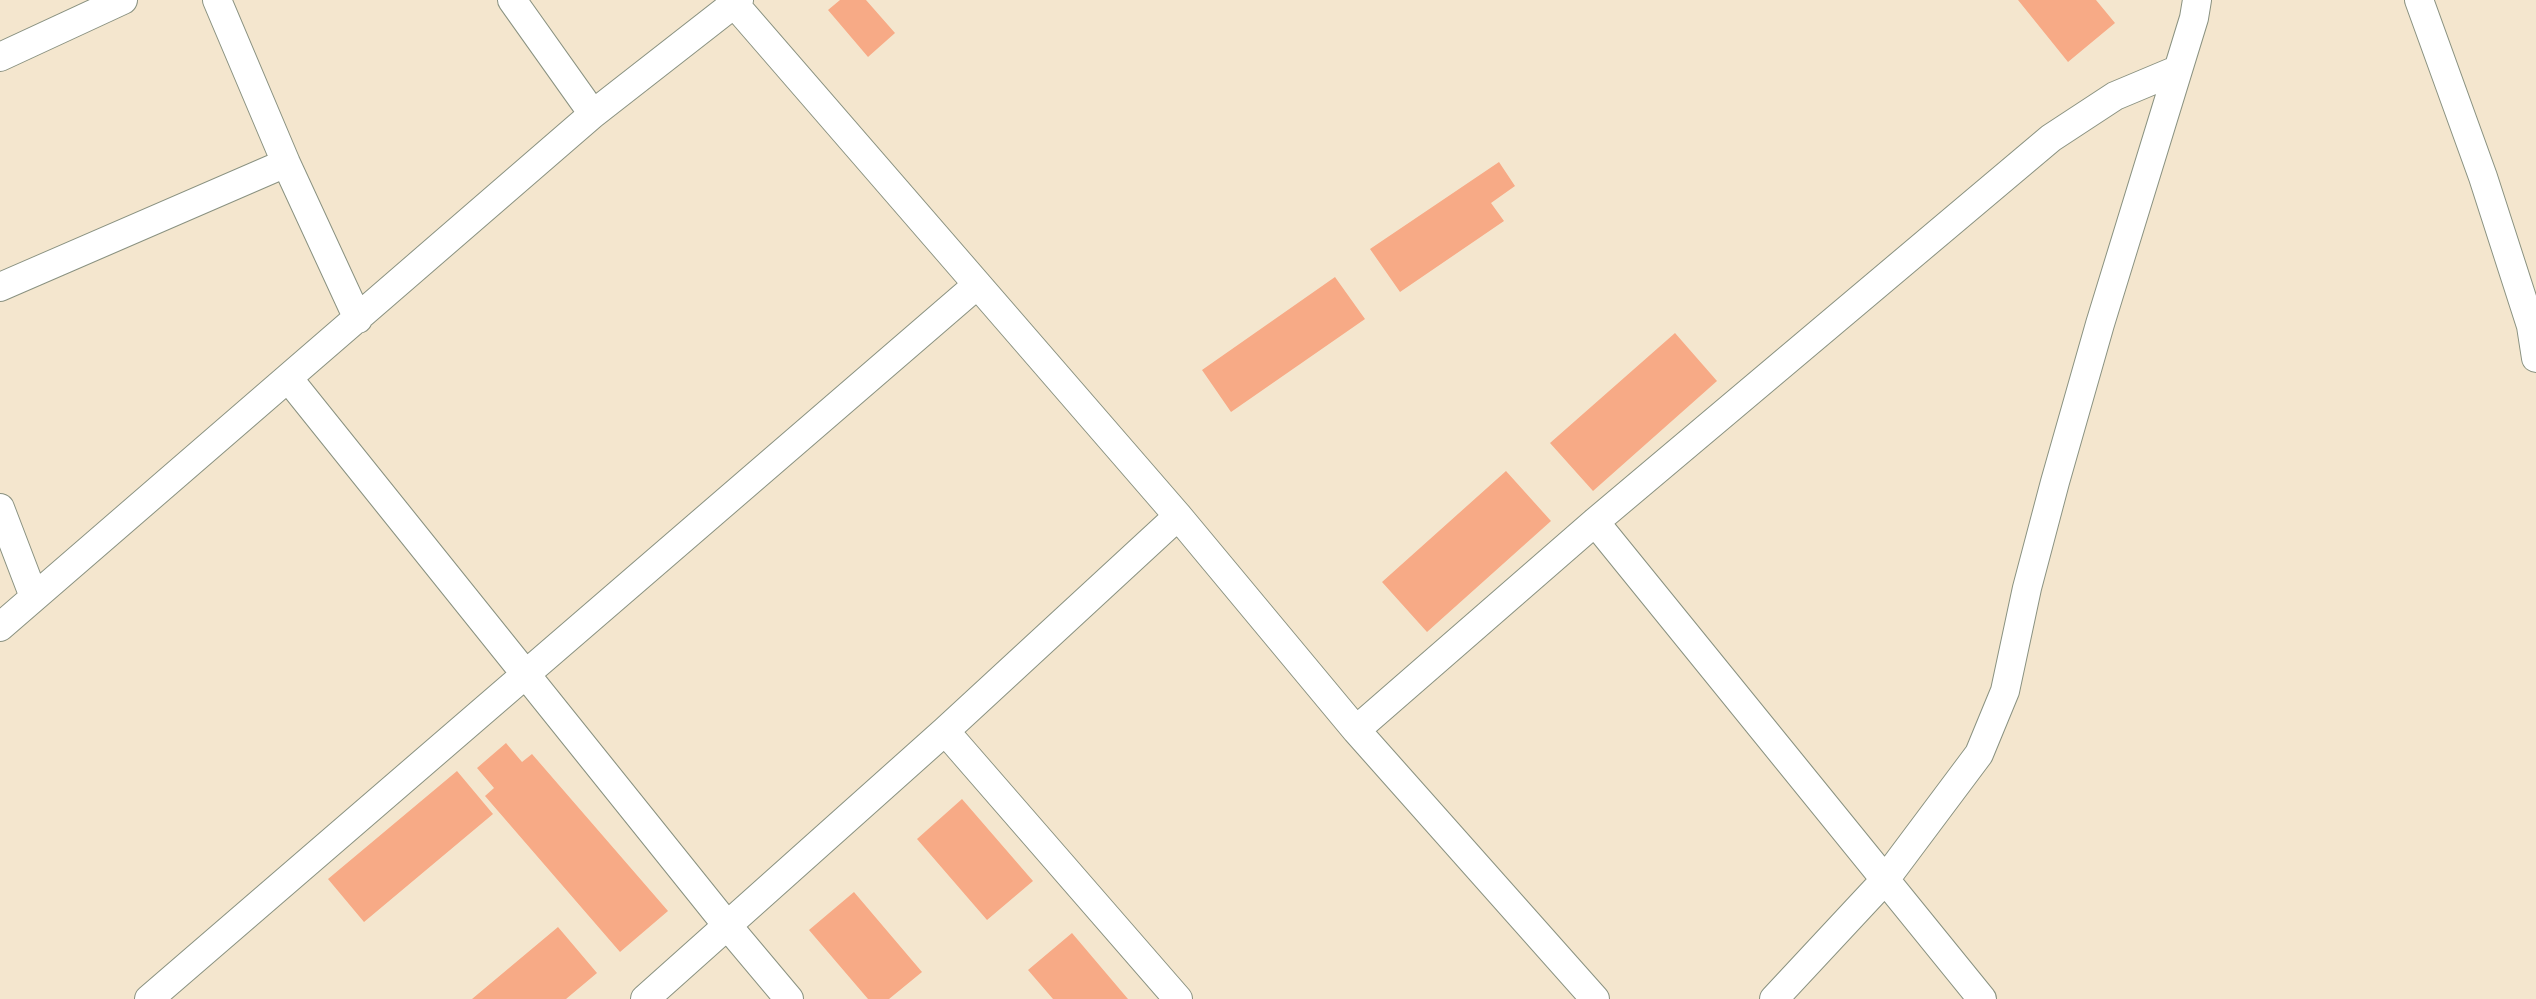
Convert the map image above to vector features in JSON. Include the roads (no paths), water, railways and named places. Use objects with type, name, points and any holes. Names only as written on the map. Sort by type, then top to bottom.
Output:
[{"type":"street","points":[[0,57],[123,0]]},
{"type":"street","points":[[217,0],[286,163],[358,319]]},
{"type":"street","points":[[512,0],[593,114]]},
{"type":"street","points":[[2419,0],[2483,177],[2531,326],[2536,358]]},
{"type":"street","points":[[0,626],[358,319],[593,114],[734,2],[1178,516],[1356,730],[1595,999]]},
{"type":"street","points":[[1774,999],[1884,881],[1979,754],[2005,691],[2027,588],[2055,482],[2177,70],[2189,6]]},
{"type":"street","points":[[1356,730],[1595,522],[2051,138],[2115,96],[2177,70]]},
{"type":"street","points":[[0,287],[286,163]]},
{"type":"street","points":[[149,999],[977,285]]},
{"type":"street","points":[[288,378],[726,924],[789,999]]},
{"type":"street","points":[[0,508],[34,597]]},
{"type":"street","points":[[645,999],[726,924],[945,731],[1178,516]]},
{"type":"street","points":[[1595,522],[1884,881],[1982,999]]},
{"type":"street","points":[[945,731],[1178,999]]}]
